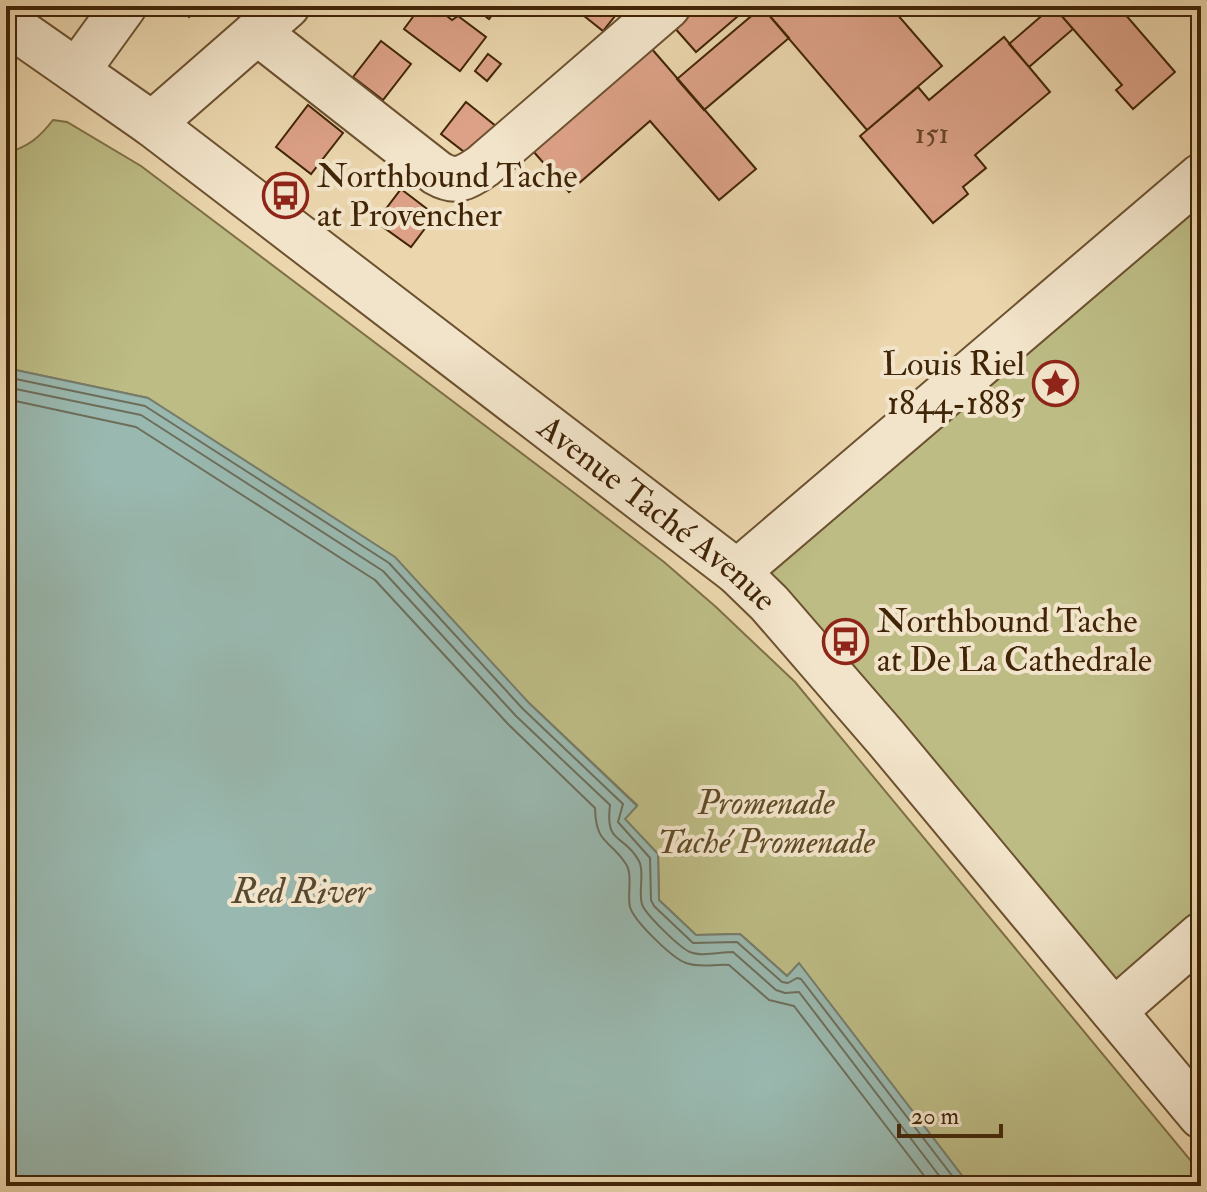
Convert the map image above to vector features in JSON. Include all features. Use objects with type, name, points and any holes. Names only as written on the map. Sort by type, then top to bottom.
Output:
[{"type":"street","points":[[6,53],[64,62],[124,6]]},
{"type":"street","points":[[152,124],[272,19],[437,173],[447,179],[461,180],[483,166],[668,6]]},
{"type":"street","name":"Avenue Taché Avenue","points":[[6,22],[152,124],[737,572],[769,603],[886,738],[1201,1116]]},
{"type":"street","points":[[737,572],[1201,176]]},
{"type":"street","points":[[1114,1011],[1201,935]]},
{"type":"green space","name":"Promenade Taché Promenade","points":[[53,120],[67,122],[141,166],[573,492],[664,562],[716,607],[795,682],[1201,1173],[1201,1186],[970,1186],[799,964],[787,976],[740,934],[696,935],[659,900],[658,854],[624,819],[637,805],[529,703],[148,398],[6,368],[6,153],[32,141]]},
{"type":"green space","points":[[1201,176],[1201,934],[1114,1011],[737,572]]},
{"type":"water","name":"Red River","points":[[6,368],[148,398],[395,557],[529,703],[637,806],[625,819],[658,854],[659,900],[696,935],[740,934],[787,976],[799,963],[970,1186],[6,1186]]},
{"type":"building","points":[[179,6],[203,6],[189,17]]},
{"type":"building","points":[[421,6],[434,6],[452,20],[458,16],[486,37],[460,71],[404,29]]},
{"type":"building","points":[[472,6],[499,6],[489,19]]},
{"type":"building","points":[[623,6],[603,31],[574,8]]},
{"type":"building","points":[[696,6],[739,6],[744,11],[696,52],[673,26]]},
{"type":"building","points":[[761,6],[890,6],[942,66],[867,130]]},
{"type":"building","points":[[1053,6],[1118,6],[1175,72],[1133,109],[1116,90],[1122,85]]},
{"type":"building","points":[[1053,6],[1073,29],[1029,67],[1009,44]]},
{"type":"building","points":[[762,7],[789,38],[704,110],[677,79]]},
{"type":"building","points":[[1004,37],[1050,92],[975,155],[986,168],[963,187],[968,194],[933,223],[860,136],[918,87],[929,100]]},
{"type":"building","points":[[381,41],[411,64],[383,100],[353,77]]},
{"type":"building","points":[[651,48],[756,169],[719,200],[650,121],[569,192],[533,151]]},
{"type":"building","points":[[488,54],[501,64],[487,81],[475,71]]},
{"type":"building","points":[[466,102],[497,127],[472,158],[441,134]]},
{"type":"building","points":[[308,105],[343,133],[311,174],[276,147]]},
{"type":"building","points":[[401,189],[435,215],[411,247],[376,222]]},
{"type":"place","name":"Northbound Tache at Provencher","points":[[286,196]]},
{"type":"place","name":"Louis Riel 1844-1885","points":[[1056,384]]},
{"type":"place","name":"Northbound Tache at De La Cathedrale","points":[[846,641]]}]
